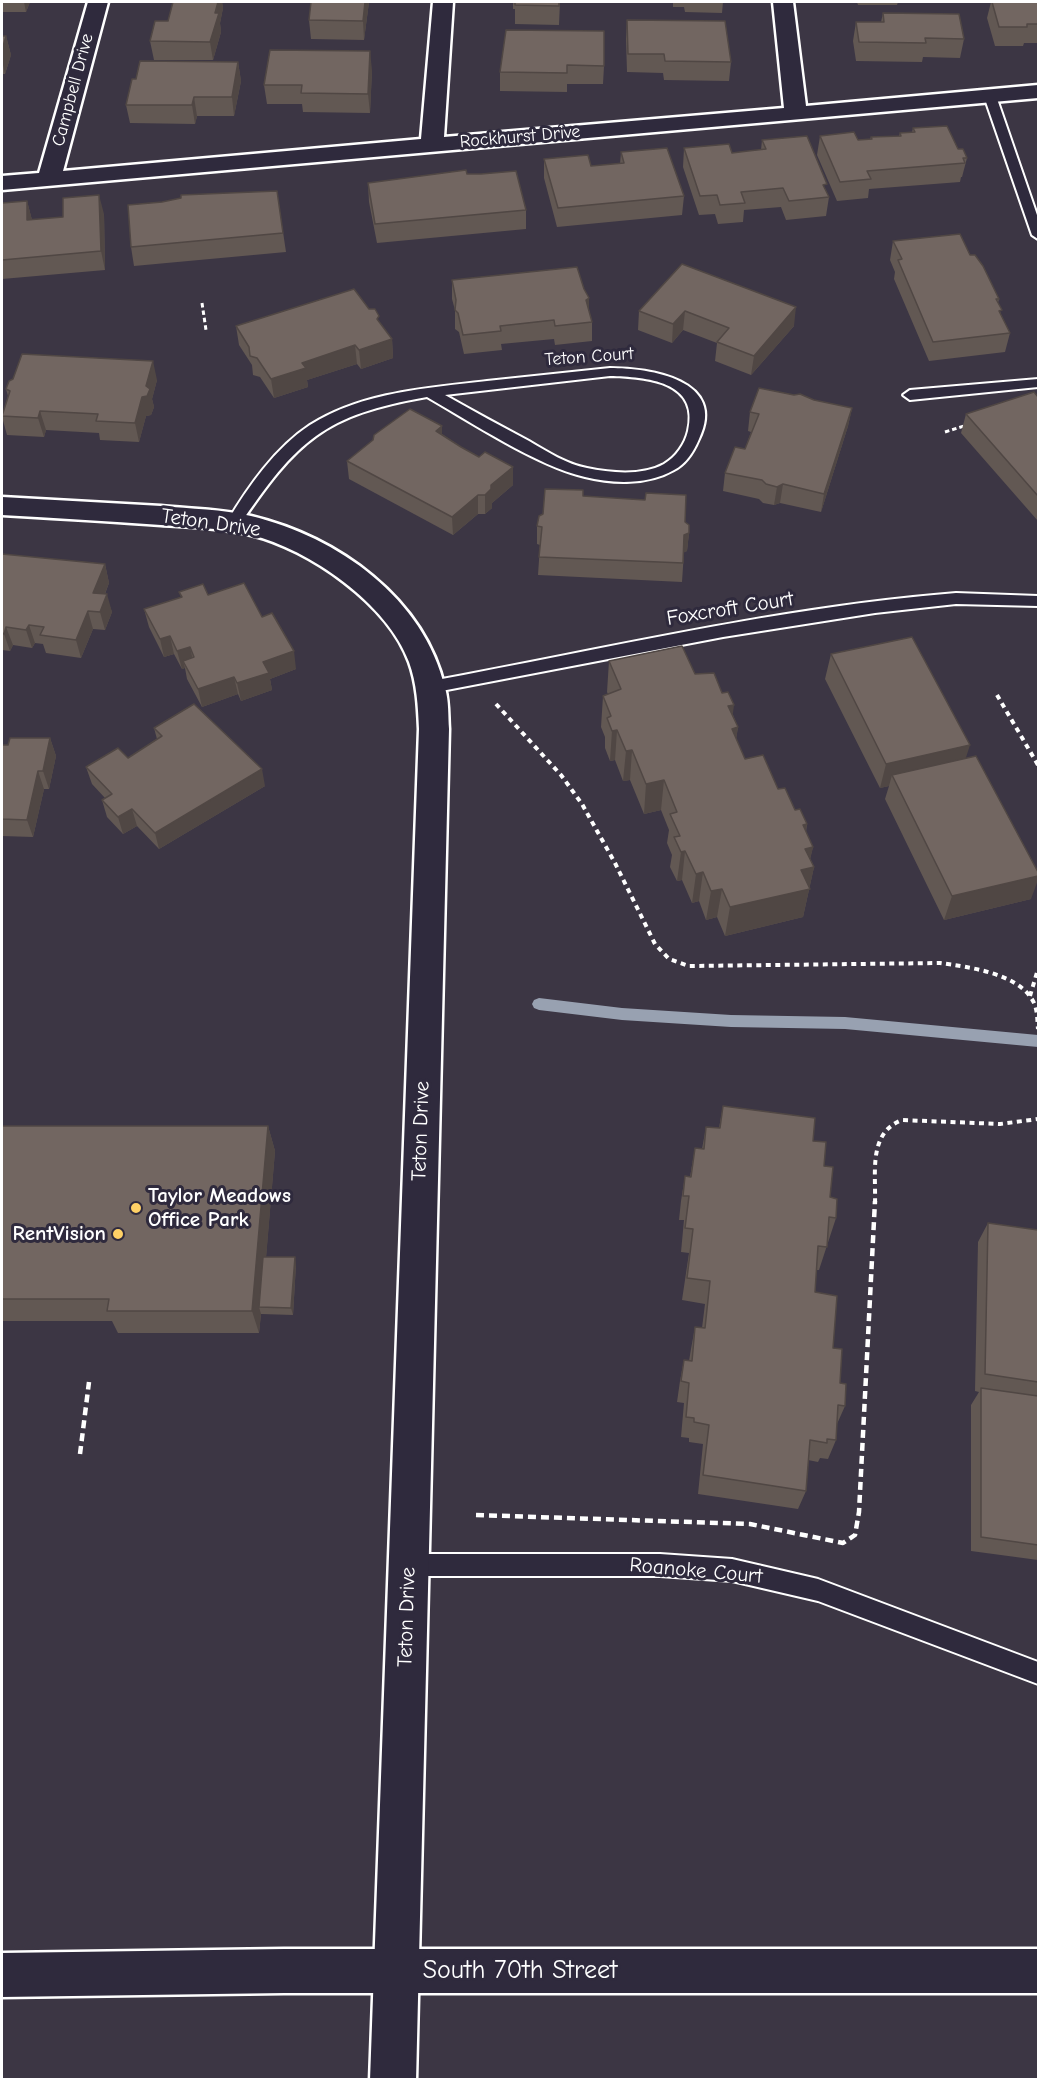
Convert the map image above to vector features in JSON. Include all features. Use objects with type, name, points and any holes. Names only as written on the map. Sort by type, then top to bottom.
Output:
[{"type":"street","name":"Campbell Drive","points":[[49,179],[98,2]]},
{"type":"street","points":[[432,145],[443,2]]},
{"type":"street","points":[[783,2],[796,113]]},
{"type":"street","name":"Rockhurst Drive","points":[[2,183],[1038,92]]},
{"type":"street","name":"Teton Drive","points":[[2,506],[234,522],[290,538],[328,556],[359,578],[386,604],[413,641],[431,687],[434,729],[393,2079]]},
{"type":"street","name":"South 70th Street","points":[[2,1975],[395,1971],[1038,1971]]},
{"type":"lane","points":[[990,96],[1038,235]]},
{"type":"lane","name":"Teton Court","points":[[234,522],[281,457],[310,431],[327,420],[366,404],[429,392],[628,372],[651,374],[672,381],[687,391],[698,414],[691,441],[681,457],[671,466],[639,476],[601,475],[575,470],[551,460],[429,392]]},
{"type":"lane","points":[[910,395],[1038,383]]},
{"type":"lane","name":"Foxcroft Court","points":[[431,687],[672,640],[902,604],[975,596],[1038,601]]},
{"type":"lane","name":"Roanoke Court","points":[[409,1565],[660,1565],[743,1572],[818,1590],[1038,1673]]},
{"type":"path","points":[[202,303],[206,330]]},
{"type":"path","points":[[997,695],[1038,765]]},
{"type":"path","points":[[496,704],[514,729],[567,783],[584,808],[655,944],[669,959],[689,966],[940,963],[994,975],[1030,996],[1038,1012],[1038,1029]]},
{"type":"path","points":[[1030,996],[1038,969]]},
{"type":"path","points":[[1030,996],[1038,994]]},
{"type":"path","points":[[476,1515],[750,1524],[843,1543],[855,1535],[859,1512],[878,1140],[890,1125],[902,1120],[1000,1124],[1038,1119]]},
{"type":"path","points":[[80,1454],[89,1382]]},
{"type":"building","points":[[173,2],[218,2],[215,13],[219,13],[210,42],[150,41],[155,21],[168,21]]},
{"type":"building","points":[[311,2],[365,2],[363,21],[309,20]]},
{"type":"building","points":[[515,2],[559,2],[559,6],[515,5]]},
{"type":"building","points":[[992,2],[1038,2],[1038,24],[1027,24],[1027,27],[999,27]]},
{"type":"building","points":[[883,13],[959,14],[964,39],[925,38],[926,43],[859,42],[856,22],[884,22]]},
{"type":"building","points":[[627,20],[725,21],[731,62],[665,61],[664,54],[628,54]]},
{"type":"building","points":[[506,30],[604,31],[604,66],[567,65],[567,73],[500,72]]},
{"type":"building","points":[[2,36],[6,36],[2,50]]},
{"type":"building","points":[[270,50],[370,51],[368,94],[301,93],[302,85],[264,85]]},
{"type":"building","points":[[140,61],[238,62],[232,97],[194,97],[192,105],[126,105],[132,79],[136,79]]},
{"type":"building","points":[[947,126],[958,149],[963,149],[967,158],[963,158],[965,163],[867,171],[871,179],[840,182],[820,136],[854,132],[858,140],[872,139],[871,137],[901,136],[900,133],[915,132],[913,128]]},
{"type":"building","points":[[807,136],[827,184],[823,185],[829,197],[789,201],[783,188],[741,192],[745,203],[720,205],[717,195],[700,196],[684,148],[729,144],[732,153],[766,149],[762,140]]},
{"type":"building","points":[[667,148],[684,196],[558,208],[544,159],[588,155],[591,166],[624,163],[621,152]]},
{"type":"building","points":[[466,170],[467,174],[516,171],[526,210],[375,224],[368,183]]},
{"type":"building","points":[[277,191],[283,233],[131,247],[128,205],[162,202],[181,198],[181,195]]},
{"type":"building","points":[[99,195],[101,251],[2,260],[2,203],[27,201],[27,220],[63,217],[63,198]]},
{"type":"building","points":[[960,234],[970,255],[975,255],[983,266],[999,299],[996,299],[1002,310],[999,311],[1010,333],[933,342],[898,260],[902,259],[893,241]]},
{"type":"building","points":[[682,264],[796,307],[754,356],[717,342],[729,328],[685,311],[673,324],[639,311]]},
{"type":"building","points":[[577,267],[589,298],[586,300],[592,322],[555,326],[554,320],[500,326],[501,331],[463,335],[458,313],[455,310],[456,300],[452,280]]},
{"type":"building","points":[[354,289],[369,309],[375,309],[379,316],[377,319],[392,339],[359,350],[355,345],[302,363],[306,368],[271,379],[257,358],[250,356],[249,347],[236,326]]},
{"type":"building","points":[[22,354],[153,361],[146,386],[150,389],[147,396],[142,397],[135,423],[96,421],[98,414],[40,411],[38,418],[2,416],[10,391],[6,389],[9,381],[13,379]]},
{"type":"building","points":[[759,388],[794,395],[800,394],[814,400],[852,408],[824,494],[783,484],[777,487],[766,484],[762,480],[725,473],[735,447],[745,449],[759,414],[750,412]]},
{"type":"building","points":[[1034,392],[1038,397],[1038,496],[966,414]]},
{"type":"building","points":[[410,409],[442,426],[436,431],[461,447],[479,457],[485,452],[513,467],[491,485],[491,489],[485,495],[478,495],[452,517],[347,461],[373,440],[374,435]]},
{"type":"building","points":[[545,489],[583,490],[583,496],[645,500],[646,493],[686,495],[685,522],[689,525],[689,533],[684,535],[683,563],[539,557],[542,527],[537,526],[539,516],[543,514]]},
{"type":"building","points":[[2,554],[105,564],[93,593],[107,594],[100,612],[88,611],[76,640],[40,635],[44,627],[29,625],[26,630],[6,627],[4,634],[2,633]]},
{"type":"building","points":[[244,583],[262,617],[272,613],[294,651],[263,662],[269,673],[237,683],[234,677],[198,689],[183,661],[194,657],[190,647],[177,651],[170,636],[160,639],[144,609],[182,597],[179,592],[203,584],[208,595]]},
{"type":"building","points":[[912,637],[970,745],[886,764],[831,654]]},
{"type":"building","points":[[682,646],[695,674],[714,673],[722,693],[728,692],[734,705],[728,706],[738,727],[732,729],[745,759],[763,755],[778,789],[785,788],[795,810],[800,809],[807,824],[803,825],[813,847],[805,849],[814,867],[801,870],[810,889],[730,907],[722,889],[711,891],[703,872],[696,874],[685,851],[681,852],[674,837],[680,836],[670,814],[677,812],[664,780],[646,784],[632,750],[626,751],[617,730],[612,731],[607,718],[611,716],[603,696],[621,689],[609,661]]},
{"type":"building","points":[[194,704],[262,769],[155,833],[132,809],[118,817],[102,800],[112,794],[86,767],[118,748],[128,758],[162,736],[154,728]]},
{"type":"building","points":[[10,738],[50,738],[43,771],[38,771],[27,820],[2,819],[2,745],[8,745]]},
{"type":"building","points":[[976,756],[1038,872],[1038,876],[952,896],[892,775]]},
{"type":"building","points":[[723,1106],[815,1118],[813,1141],[826,1142],[824,1166],[833,1167],[830,1197],[837,1199],[836,1218],[829,1217],[827,1247],[818,1246],[815,1292],[837,1296],[833,1348],[842,1349],[840,1383],[846,1384],[845,1406],[838,1405],[836,1440],[827,1439],[827,1443],[810,1440],[806,1491],[703,1475],[709,1425],[694,1422],[694,1418],[686,1417],[689,1383],[681,1381],[684,1360],[692,1361],[695,1327],[705,1328],[710,1281],[687,1278],[693,1229],[685,1228],[689,1196],[683,1196],[685,1176],[691,1177],[695,1148],[704,1149],[706,1127],[720,1128]]},
{"type":"building","name":"Taylor Meadows Office Park","points":[[2,1126],[268,1126],[252,1311],[107,1311],[109,1299],[2,1299]]},
{"type":"building","points":[[988,1223],[1038,1230],[1038,1382],[985,1374]]},
{"type":"building","points":[[263,1257],[295,1257],[291,1308],[259,1307]]},
{"type":"building","points":[[981,1388],[1038,1396],[1038,1545],[981,1537]]},
{"type":"waterway","points":[[539,1004],[622,1014],[731,1021],[845,1023],[1038,1041]]},
{"type":"place","name":"Taylor Meadows Office Park","points":[[136,1208]]},
{"type":"place","name":"RentVision","points":[[118,1234]]}]
